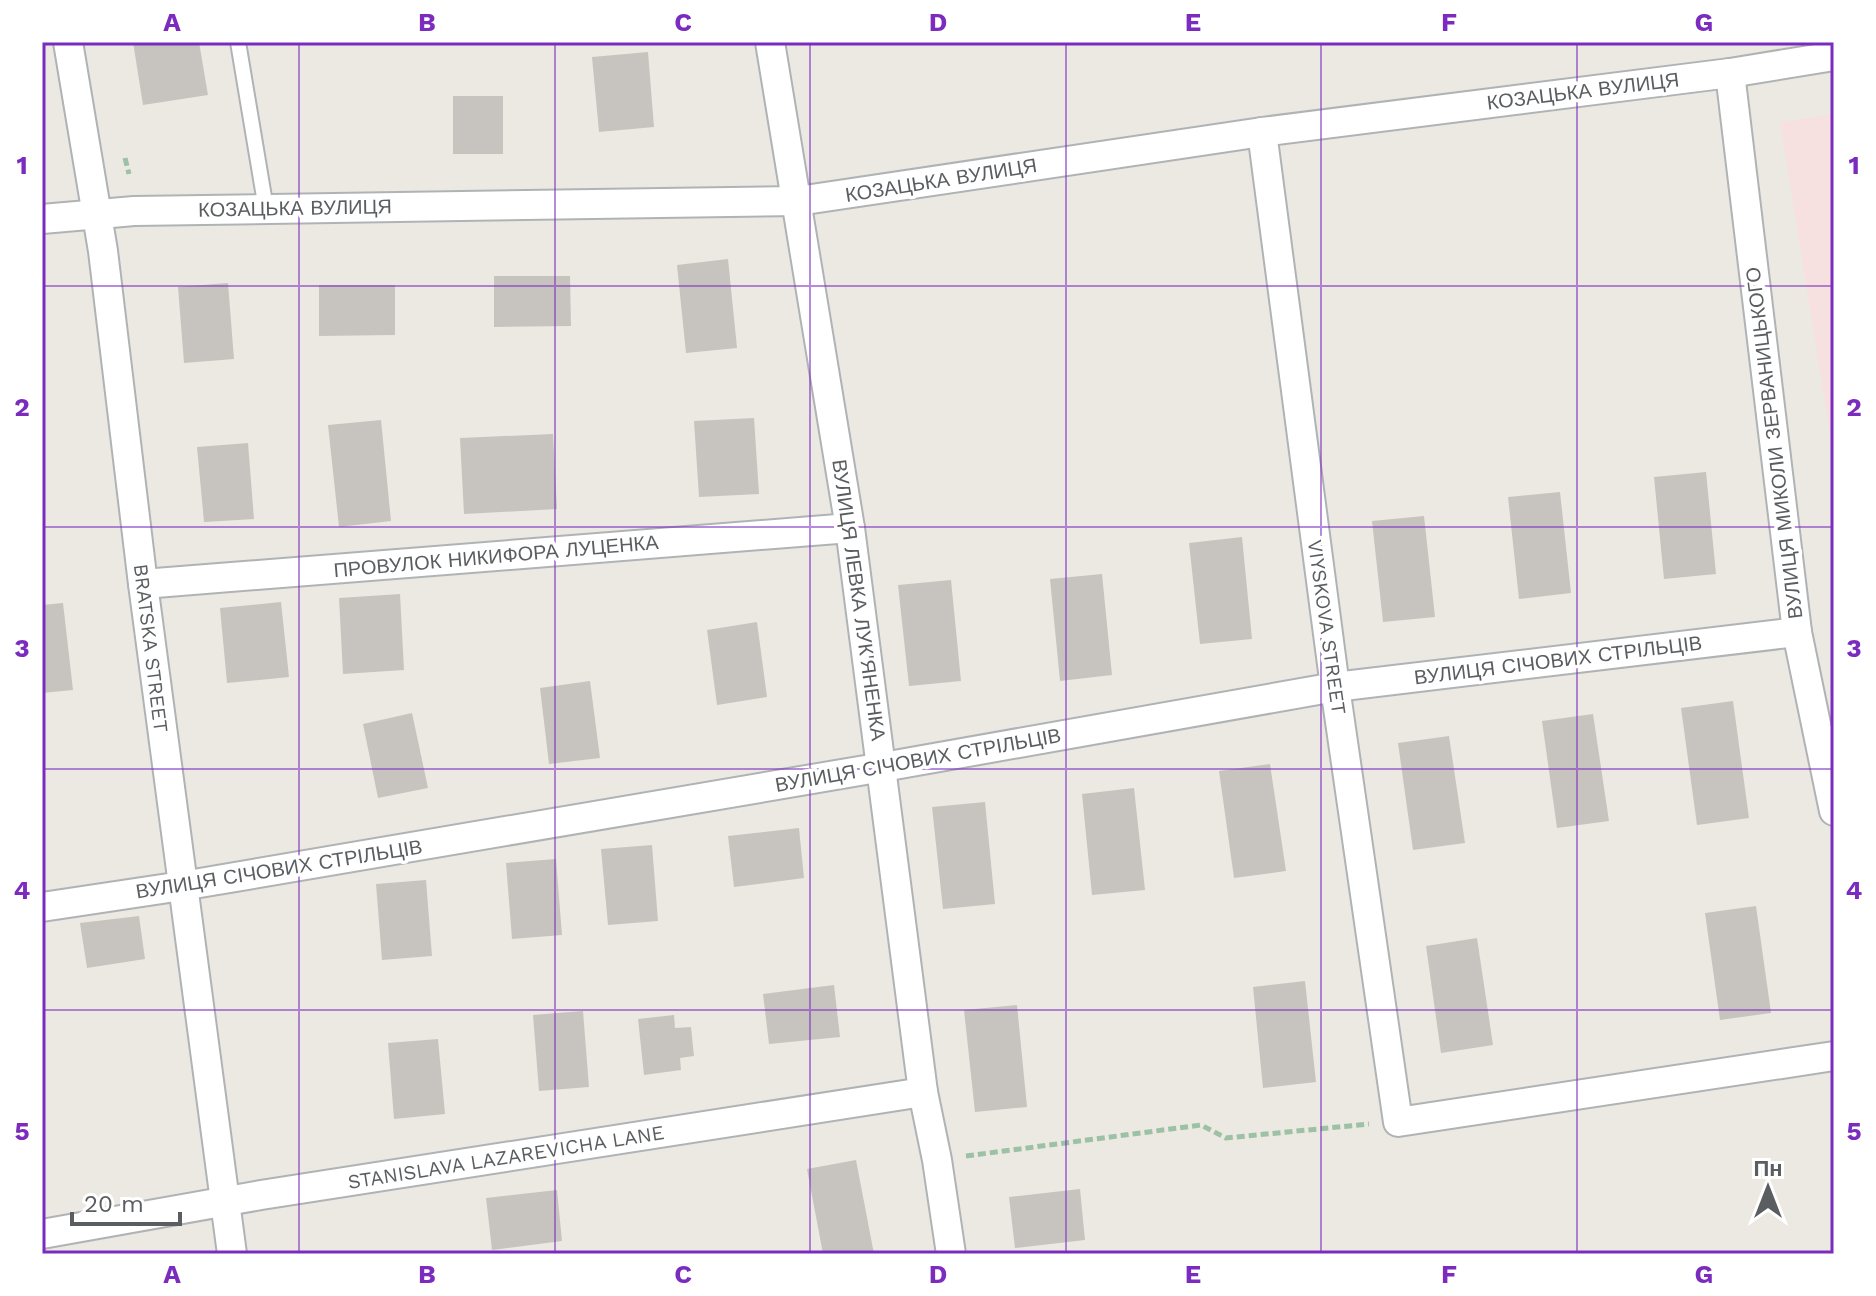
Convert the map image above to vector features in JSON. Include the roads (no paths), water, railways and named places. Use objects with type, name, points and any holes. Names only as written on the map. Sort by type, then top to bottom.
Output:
[{"type":"street","name":"BRATSKA STREET","points":[[68,42],[97,214],[232,1254]]},
{"type":"street","name":"ВУЛИЦЯ ЛЕВКА ЛУК'ЯНЕНКА","points":[[770,42],[850,528],[923,1092],[951,1254]]},
{"type":"street","name":"КОЗАЦЬКА ВУЛИЦЯ","points":[[42,219],[97,214],[266,209],[798,201],[1262,132],[1730,73],[1834,56]]},
{"type":"street","name":"ВУЛИЦЯ МИКОЛИ ЗЕРВАНИЦЬКОГО","points":[[1730,73],[1797,632],[1834,811]]},
{"type":"street","name":"VIYSKOVA STREET","points":[[1262,132],[1335,687],[1398,1122],[1834,1056]]},
{"type":"street","name":"ПРОВУЛОК НИКИФОРА ЛУЦЕНКА","points":[[143,584],[850,528]]},
{"type":"street","name":"ВУЛИЦЯ СІЧОВИХ СТРІЛЬЦІВ","points":[[42,907],[883,767],[1335,687],[1797,632]]},
{"type":"street","name":"STANISLAVA LAZAREVICHA LANE","points":[[42,1234],[225,1201],[923,1092]]},
{"type":"lane","points":[[238,42],[266,209]]}]
